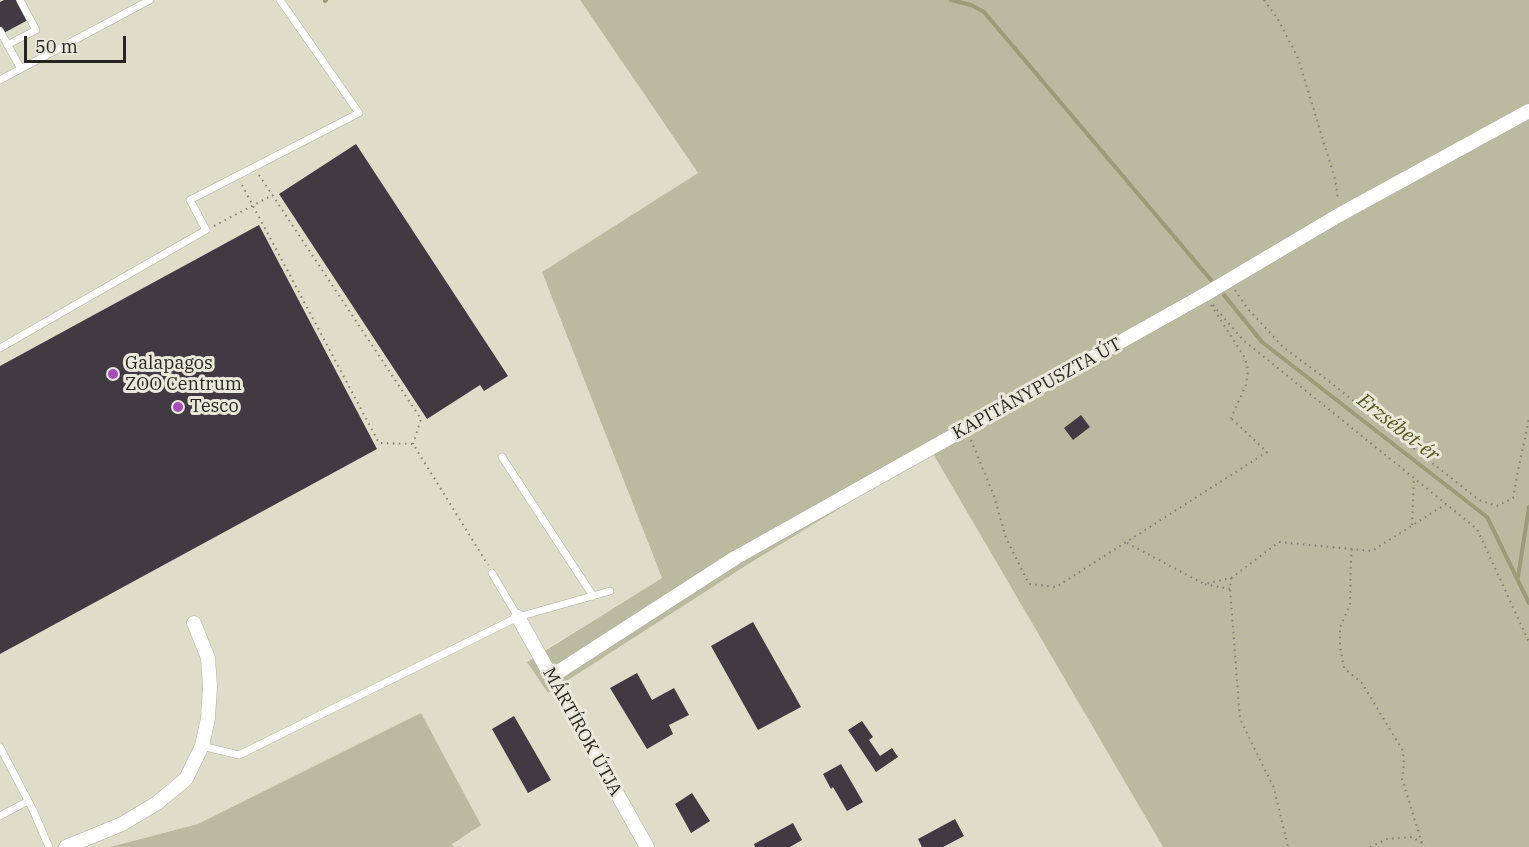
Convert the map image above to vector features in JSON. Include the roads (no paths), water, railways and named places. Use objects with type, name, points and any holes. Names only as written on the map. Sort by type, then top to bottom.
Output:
[{"type":"street","name":"KAPITÁNYPUSZTA ÚT","points":[[552,676],[735,558],[1204,295],[1339,215],[1529,111]]},
{"type":"street","name":"MÁRTÍROK ÚTJA","points":[[518,617],[647,847]]},
{"type":"street","points":[[66,847],[122,824],[157,803],[186,779],[202,746],[208,718],[210,686],[208,658],[194,623]]},
{"type":"lane","points":[[7,45],[36,30],[20,0]]},
{"type":"lane","points":[[0,80],[150,0]]},
{"type":"lane","points":[[0,348],[206,230],[190,200],[359,113],[280,0]]},
{"type":"lane","points":[[0,31],[21,69]]},
{"type":"lane","points":[[502,457],[593,596]]},
{"type":"lane","points":[[492,573],[518,617]]},
{"type":"lane","points":[[202,746],[239,755],[518,617],[610,591]]},
{"type":"lane","points":[[0,747],[49,847]]},
{"type":"lane","points":[[0,816],[28,801]]},
{"type":"waterway","points":[[951,0],[971,5],[984,12],[1211,280]]},
{"type":"waterway","name":"Erzsébet-ér","points":[[1224,295],[1262,342],[1487,517],[1529,603]]},
{"type":"waterway","points":[[1518,577],[1529,507]]},
{"type":"place","name":"Galapagos ZOO Centrum","points":[[113,374]]},
{"type":"place","name":"Tesco","points":[[178,407]]}]
